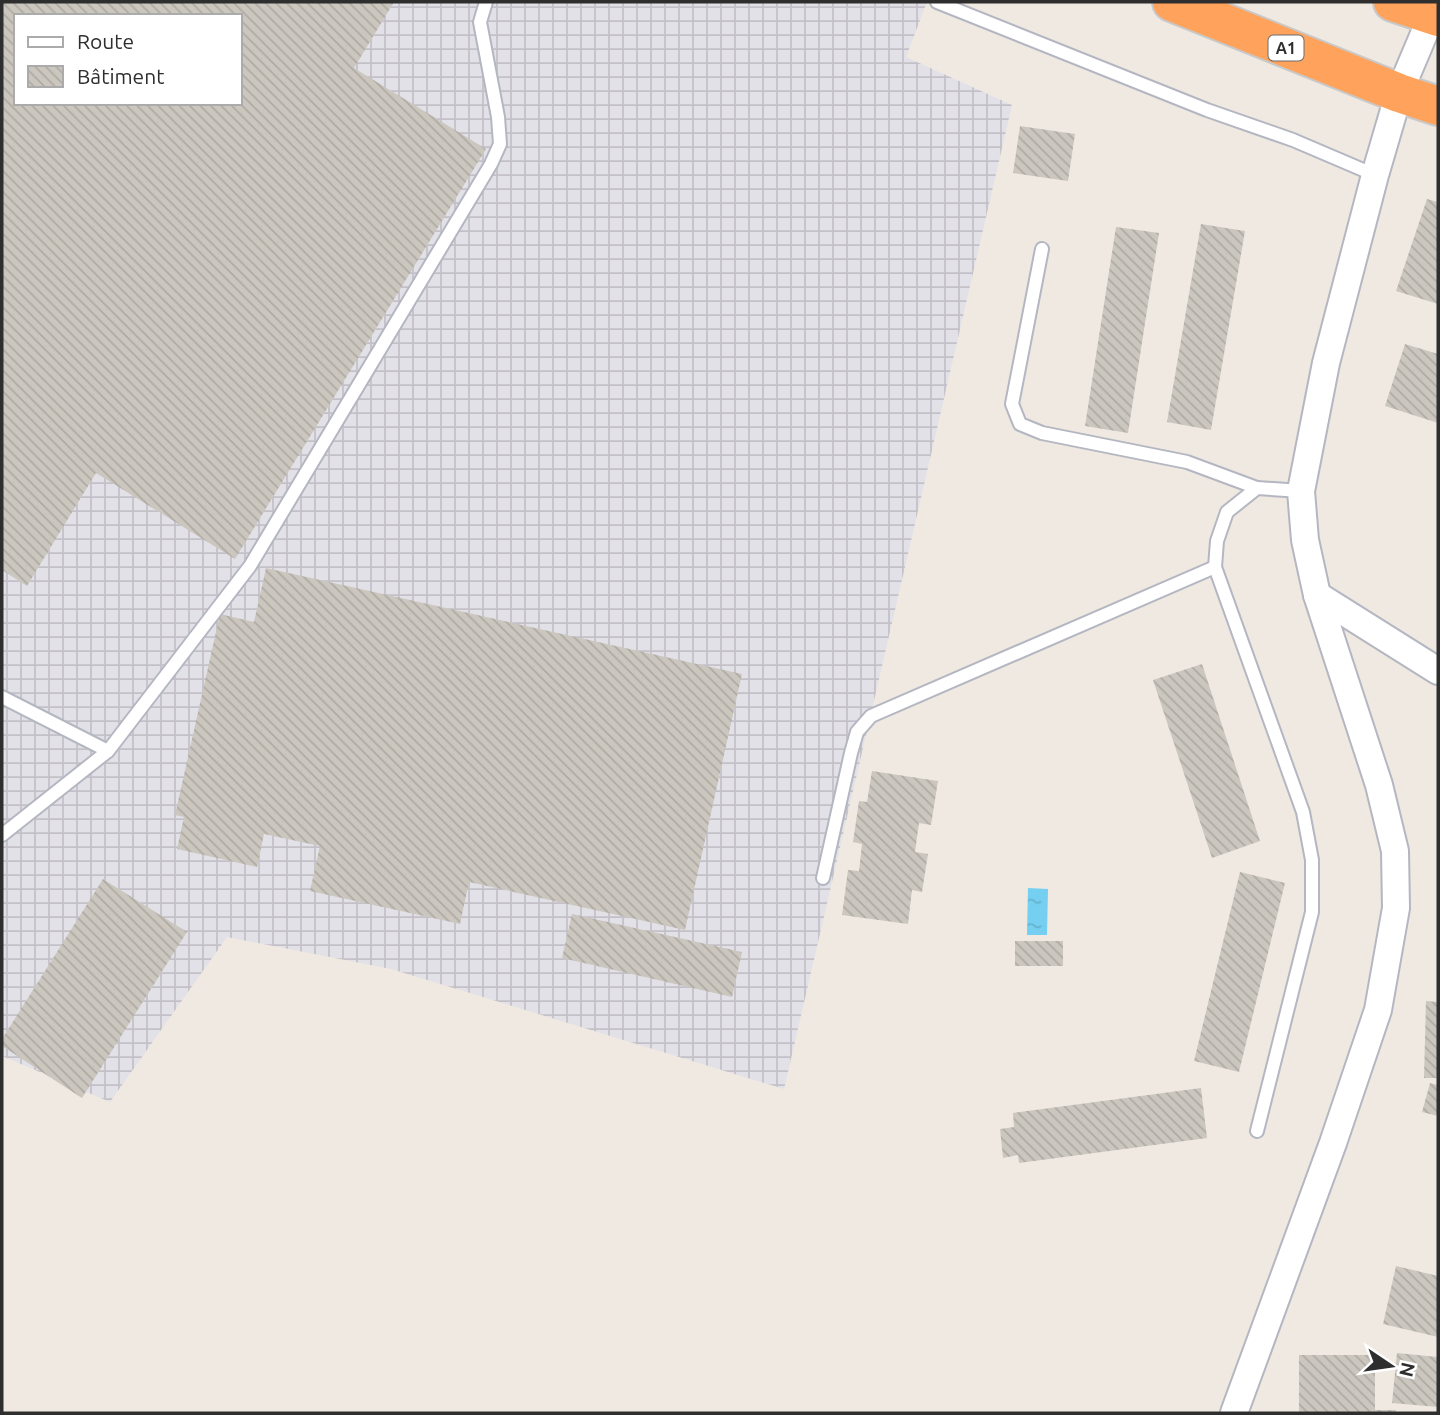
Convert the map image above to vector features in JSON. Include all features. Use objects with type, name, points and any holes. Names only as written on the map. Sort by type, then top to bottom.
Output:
[{"type":"highway","name":"A1","points":[[1172,2],[1438,106]]},
{"type":"highway","points":[[1393,2],[1436,14]]},
{"type":"street","points":[[1234,1413],[1333,1143],[1378,1010],[1396,908],[1395,851],[1382,799],[1317,594],[1305,540],[1301,491],[1326,363],[1375,175],[1399,93],[1436,14]]},
{"type":"street","points":[[1317,594],[1438,671]]},
{"type":"lane","points":[[2,835],[108,751],[250,566],[491,164],[500,144],[498,117],[480,22],[486,2]]},
{"type":"lane","points":[[937,2],[1375,175]]},
{"type":"lane","points":[[1042,250],[1012,404],[1020,424],[1042,433],[1187,461],[1256,488],[1301,491]]},
{"type":"lane","points":[[1256,488],[1227,512],[1217,541],[1215,567],[1303,812],[1312,860],[1312,912],[1257,1131]]},
{"type":"lane","points":[[823,878],[851,753],[858,732],[871,716],[1215,567]]},
{"type":"lane","points":[[2,697],[108,751]]},
{"type":"shaded area","points":[[2,2],[927,2],[906,57],[1012,105],[784,1089],[391,969],[227,937],[110,1102],[2,1056]]},
{"type":"water","points":[[1028,888],[1048,889],[1047,935],[1027,935]]},
{"type":"building","points":[[2,2],[394,2],[354,68],[486,149],[235,559],[96,473],[27,586],[2,570]]},
{"type":"building","points":[[1020,126],[1075,134],[1068,181],[1013,173]]},
{"type":"building","points":[[1427,199],[1438,202],[1438,304],[1396,291]]},
{"type":"building","points":[[1201,224],[1245,231],[1211,430],[1167,422]]},
{"type":"building","points":[[1116,227],[1159,233],[1128,433],[1085,426]]},
{"type":"building","points":[[1405,344],[1438,354],[1438,423],[1385,406]]},
{"type":"building","points":[[266,568],[742,674],[685,930],[469,882],[460,924],[310,891],[320,846],[264,834],[257,867],[177,849],[184,817],[175,815],[220,614],[254,622]]},
{"type":"building","points":[[1202,664],[1260,841],[1212,858],[1153,680]]},
{"type":"building","points":[[872,771],[938,781],[931,825],[919,823],[915,852],[928,854],[922,892],[912,890],[908,924],[842,915],[848,870],[859,871],[862,844],[853,842],[859,801],[867,802]]},
{"type":"building","points":[[1240,872],[1285,883],[1239,1072],[1194,1061]]},
{"type":"building","points":[[103,879],[187,932],[82,1098],[2,1046],[2,1039]]},
{"type":"building","points":[[572,914],[742,952],[732,997],[562,958]]},
{"type":"building","points":[[1015,941],[1063,941],[1063,966],[1015,966]]},
{"type":"building","points":[[1426,1001],[1438,1002],[1438,1078],[1424,1078]]},
{"type":"building","points":[[1430,1083],[1438,1085],[1438,1116],[1422,1112]]},
{"type":"building","points":[[1201,1088],[1207,1138],[1019,1163],[1018,1155],[1003,1158],[1000,1129],[1014,1127],[1013,1113]]},
{"type":"building","points":[[1396,1266],[1438,1276],[1438,1337],[1383,1324]]},
{"type":"building","points":[[1397,1353],[1438,1357],[1438,1407],[1392,1403]]},
{"type":"building","points":[[1299,1355],[1375,1355],[1375,1410],[1396,1410],[1396,1413],[1299,1413]]}]
